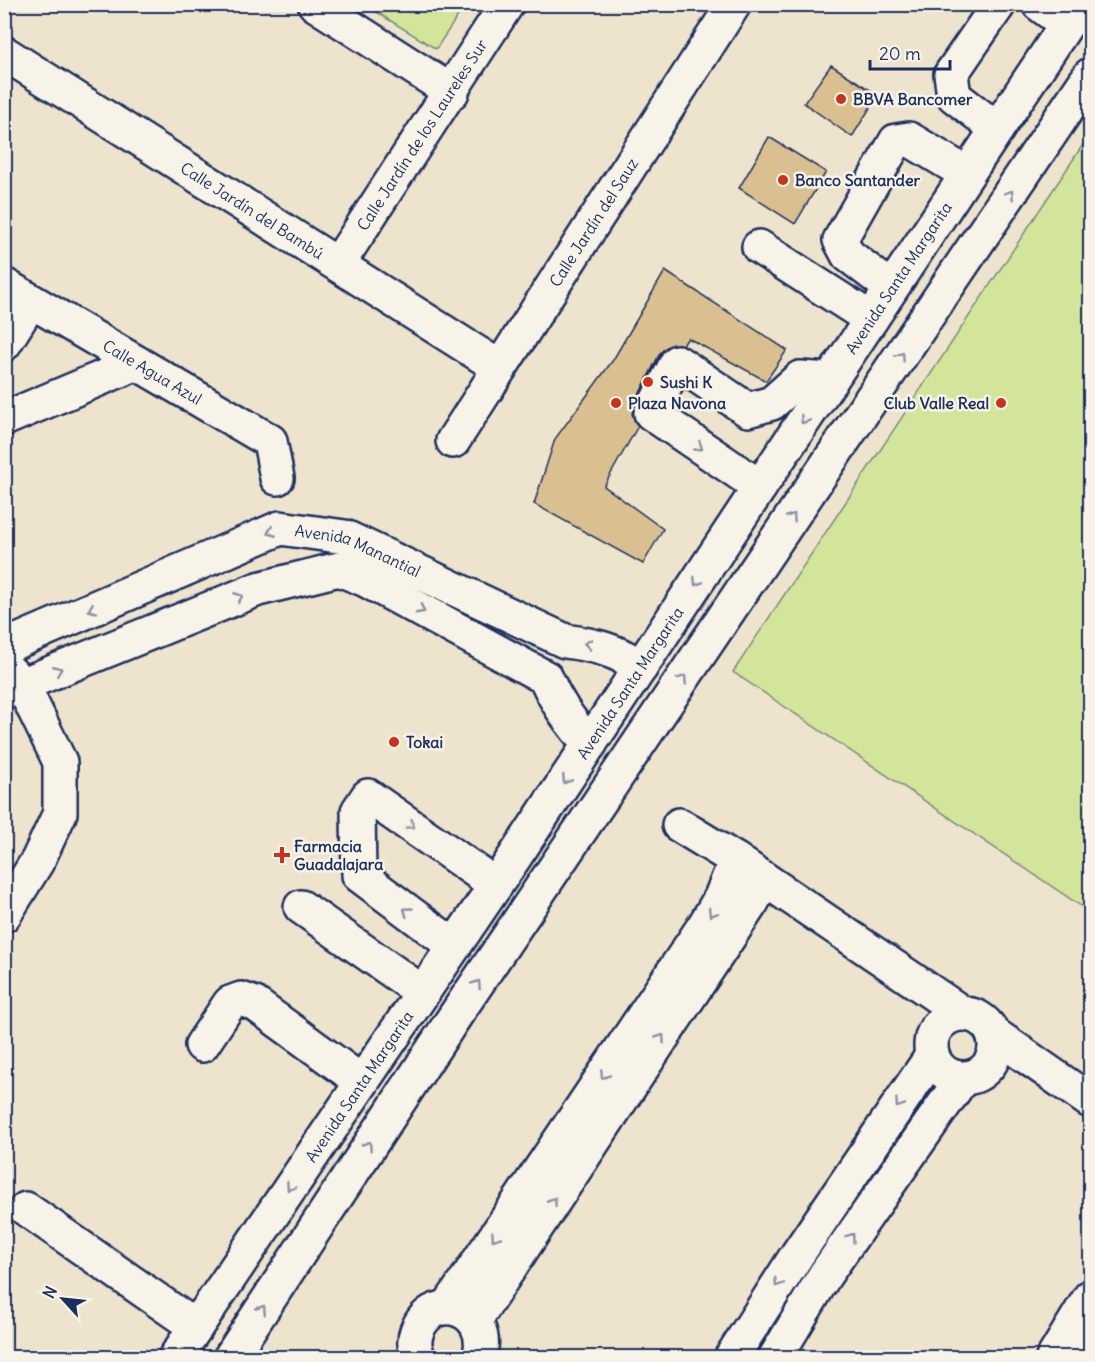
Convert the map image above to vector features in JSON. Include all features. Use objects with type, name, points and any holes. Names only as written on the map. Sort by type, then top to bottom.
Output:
[{"type":"street","points":[[315,4],[452,92]]},
{"type":"street","name":"Calle Jardín de los Laureles Sur","points":[[338,264],[452,92],[507,4]]},
{"type":"street","name":"Calle Jardín del Sauz","points":[[453,441],[734,4]]},
{"type":"street","points":[[997,129],[954,96],[951,74],[999,4]]},
{"type":"street","points":[[1039,4],[1073,14],[1062,48],[1020,123],[1021,134],[1040,149]]},
{"type":"street","name":"Avenida Santa Margarita","points":[[176,1358],[505,872],[1073,14]]},
{"type":"street","name":"Calle Jardín del Bambú","points":[[4,53],[499,367]]},
{"type":"street","points":[[230,1358],[455,1016],[1040,149],[1077,105],[1090,75]]},
{"type":"street","points":[[891,288],[848,255],[840,240],[896,141],[909,139],[967,174]]},
{"type":"street","points":[[759,247],[871,319]]},
{"type":"street","points":[[4,344],[18,293]]},
{"type":"street","name":"Calle Agua Azul","points":[[18,293],[270,441],[277,478]]},
{"type":"street","points":[[760,487],[651,414],[677,362],[748,410],[772,403],[800,378],[831,380]]},
{"type":"street","points":[[4,419],[137,363]]},
{"type":"street","name":"Avenida Manantial","points":[[4,647],[280,528],[345,537],[566,641],[594,645],[621,653],[641,667]]},
{"type":"street","points":[[383,589],[395,559]]},
{"type":"street","name":"Avenida Manantial","points":[[10,681],[258,589],[339,569],[383,589],[546,678],[556,702],[570,724],[590,744]]},
{"type":"street","points":[[586,822],[604,786],[652,704],[649,676],[641,667]]},
{"type":"street","points":[[4,915],[38,860],[60,813],[60,762],[10,681]]},
{"type":"street","points":[[454,946],[359,875],[358,811],[368,796],[505,872],[503,894],[440,989],[438,1000],[441,1006],[455,1016]]},
{"type":"street","points":[[679,825],[736,860],[962,1013],[980,1019],[994,1034],[1090,1101]]},
{"type":"street","points":[[592,1117],[721,897],[736,860]]},
{"type":"street","points":[[461,1313],[592,1117],[752,902],[764,879]]},
{"type":"street","points":[[301,907],[422,992]]},
{"type":"street","points":[[202,1044],[230,1003],[241,999],[255,1004],[362,1082]]},
{"type":"street","points":[[962,1013],[947,1018],[936,1027],[931,1041],[932,1056],[943,1073],[963,1079],[978,1076],[990,1065],[996,1050],[994,1034]]},
{"type":"street","points":[[731,1358],[796,1255],[932,1056]]},
{"type":"street","points":[[775,1358],[825,1275],[963,1079]]},
{"type":"street","points":[[26,1209],[196,1327]]},
{"type":"street","points":[[796,1255],[825,1275]]},
{"type":"street","points":[[1053,1358],[1090,1297]]},
{"type":"street","points":[[416,1356],[415,1338],[421,1323],[433,1311],[461,1313],[483,1337],[480,1357]]},
{"type":"street","points":[[1087,1358],[1090,1352]]},
{"type":"green space","points":[[365,5],[465,5],[436,49]]},
{"type":"green space","name":"Club Valle Real","points":[[1090,134],[1090,912],[733,672]]},
{"type":"building","name":"BBVA Bancomer","points":[[831,65],[878,95],[852,137],[804,103]]},
{"type":"building","name":"Banco Santander","points":[[769,137],[826,172],[795,224],[739,188]]},
{"type":"building","name":"Plaza Navona","points":[[665,271],[787,350],[766,381],[688,338],[683,345],[668,346],[660,353],[634,405],[632,414],[638,426],[604,486],[663,529],[643,564],[534,504],[555,439],[613,360]]},
{"type":"place","name":"BBVA Bancomer","points":[[841,99]]},
{"type":"place","name":"Banco Santander","points":[[783,180]]},
{"type":"place","name":"Sushi K","points":[[648,382]]},
{"type":"place","name":"Plaza Navona","points":[[616,403]]},
{"type":"place","name":"Club Valle Real","points":[[1001,403]]},
{"type":"place","name":"Tokai","points":[[394,742]]},
{"type":"place","name":"Farmacia Guadalajara","points":[[282,855]]}]
